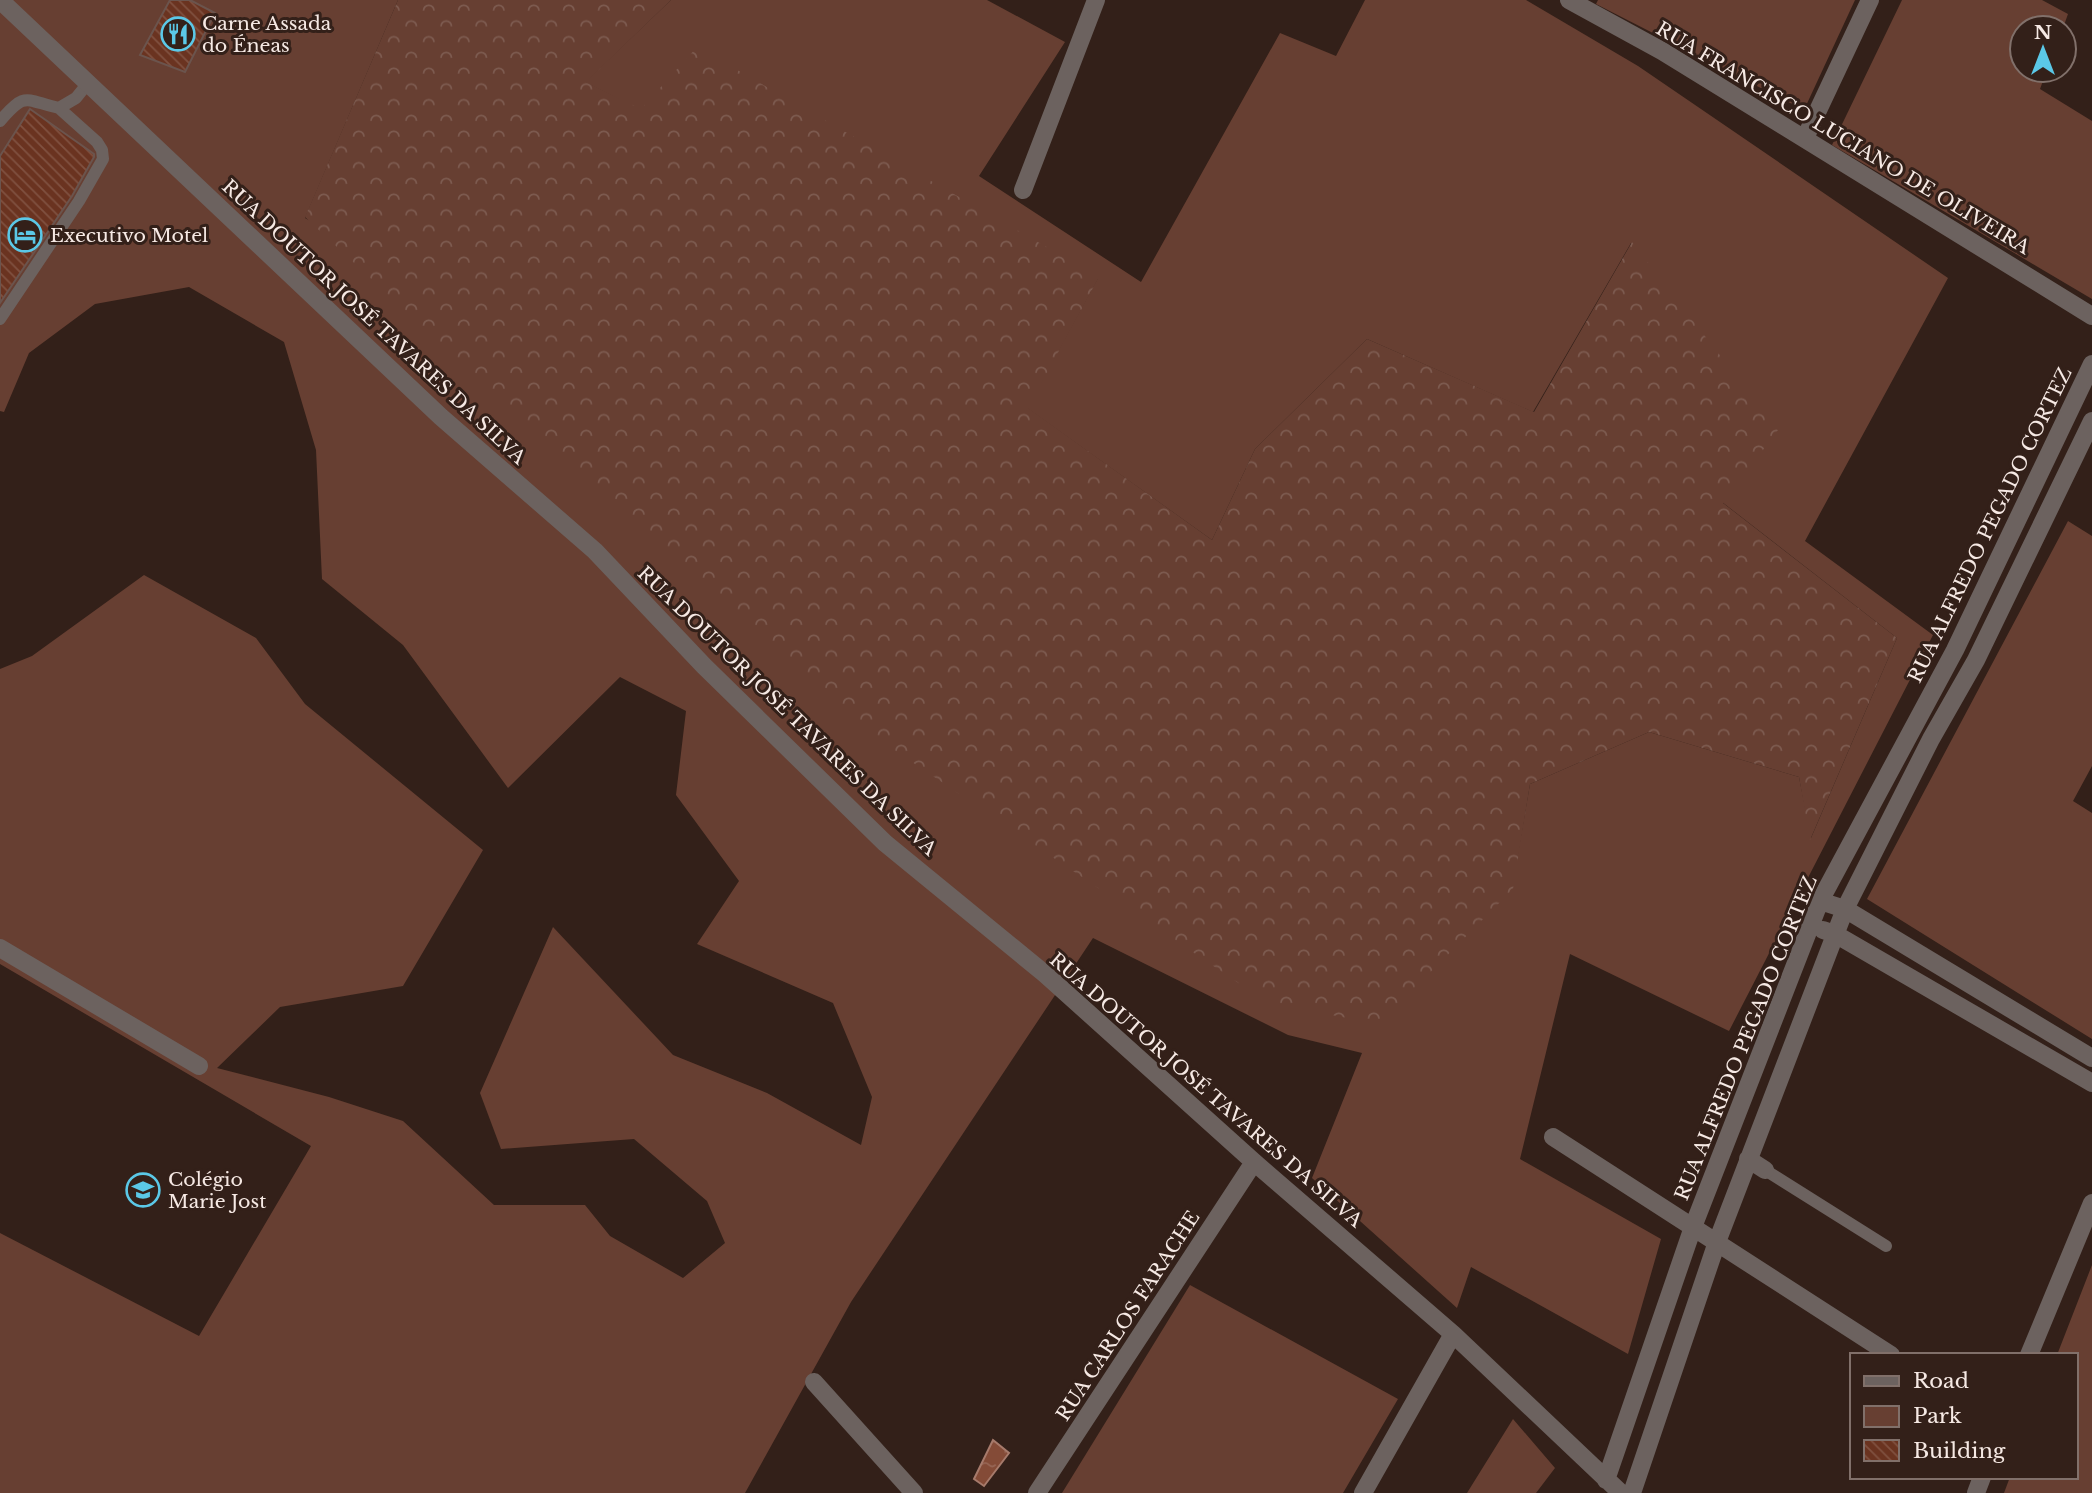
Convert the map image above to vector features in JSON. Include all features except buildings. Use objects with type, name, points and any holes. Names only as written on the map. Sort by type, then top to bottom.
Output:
[{"type":"street","name":"RUA DOUTOR JOSÉ TAVARES DA SILVA","points":[[0,0],[441,417],[594,551],[705,666],[885,843],[1045,974],[1254,1162],[1454,1335],[1621,1493]]},
{"type":"street","points":[[1023,190],[1096,0]]},
{"type":"street","name":"RUA FRANCISCO LUCIANO DE OLIVEIRA","points":[[1569,0],[1662,51],[2092,316]]},
{"type":"street","points":[[1805,138],[1870,0]]},
{"type":"street","name":"RUA ALFREDO PEGADO CORTEZ","points":[[1605,1480],[1693,1227],[1820,901],[1955,650],[2092,364]]},
{"type":"street","points":[[1632,1493],[1717,1242],[1845,909],[1931,739],[1976,660],[2092,421]]},
{"type":"street","points":[[1955,650],[1976,660]]},
{"type":"street","points":[[1820,901],[1845,909],[2092,1058]]},
{"type":"street","points":[[1810,926],[1835,934],[2092,1083]]},
{"type":"street","points":[[0,948],[199,1066]]},
{"type":"street","points":[[1553,1137],[1888,1353]]},
{"type":"street","points":[[1748,1159],[1765,1170]]},
{"type":"street","name":"RUA CARLOS FARACHE","points":[[1037,1493],[1254,1162]]},
{"type":"street","points":[[2030,1353],[2092,1203]]},
{"type":"street","points":[[1363,1493],[1454,1335]]},
{"type":"street","points":[[814,1382],[914,1493]]},
{"type":"lane","points":[[59,108],[76,98],[88,83]]},
{"type":"lane","points":[[0,121],[18,102],[29,99],[59,108],[97,142],[103,159],[79,201],[0,319]]},
{"type":"lane","points":[[1765,1170],[1886,1246]]},
{"type":"green space","points":[[0,0],[398,0],[305,218],[1512,889],[1530,784],[1649,732],[1799,777],[1811,838],[1897,638],[1722,502],[1631,243],[1533,412],[1367,339],[1255,449],[1212,540],[1027,408],[1098,278],[641,110],[585,82],[671,0],[987,0],[1065,42],[979,176],[1141,282],[1280,33],[1336,56],[1365,0],[1526,0],[1638,66],[1948,278],[1805,541],[1933,635],[1729,1031],[1570,954],[1520,1159],[1661,1239],[1628,1354],[1471,1267],[1457,1308],[1312,1178],[1362,1053],[1288,1035],[1093,938],[851,1302],[745,1493],[0,1493],[0,1233],[199,1336],[311,1146],[0,964],[0,669],[32,656],[144,575],[256,638],[305,704],[483,850],[403,986],[280,1007],[217,1068],[329,1097],[403,1121],[494,1205],[585,1205],[610,1236],[683,1278],[725,1243],[707,1201],[634,1139],[501,1149],[480,1093],[553,927],[673,1055],[767,1093],[861,1145],[872,1097],[833,1003],[697,944],[739,881],[676,795],[686,711],[620,677],[508,788],[403,645],[322,579],[316,450],[284,342],[189,287],[95,304],[29,353],[4,412],[0,411]]},
{"type":"green space","points":[[398,0],[671,0],[586,82],[641,109],[697,47],[1099,277],[1028,408],[1212,540],[1255,449],[1367,339],[1534,412],[1632,242],[1778,430],[1723,503],[1897,638],[1810,840],[1799,777],[1649,732],[1530,784],[1513,889],[1379,1024],[1268,1003],[816,697],[305,217]]},
{"type":"green space","points":[[1598,0],[1855,0],[1804,110],[1596,4]]},
{"type":"green space","points":[[1902,0],[2042,0],[2068,14],[2008,14],[2008,84],[2042,84],[2040,89],[2092,121],[2092,299],[1832,145]]},
{"type":"green space","points":[[2068,521],[2092,536],[2092,766],[2073,801],[2092,813],[2092,1039],[1867,899]]},
{"type":"green space","points":[[2092,1265],[2092,1493],[2004,1493],[2009,1479],[2078,1479],[2078,1353],[2058,1353]]},
{"type":"green space","points":[[1190,1285],[1398,1399],[1343,1493],[1062,1493]]},
{"type":"green space","points":[[1513,1419],[1555,1468],[1536,1493],[1467,1493]]},
{"type":"water","points":[[993,1440],[1009,1453],[984,1486],[974,1479]]},
{"type":"place","name":"Carne Assada do Éneas","points":[[178,34]]},
{"type":"place","name":"Executivo Motel","points":[[25,235]]},
{"type":"place","name":"Colégio Marie Jost","points":[[143,1190]]}]
